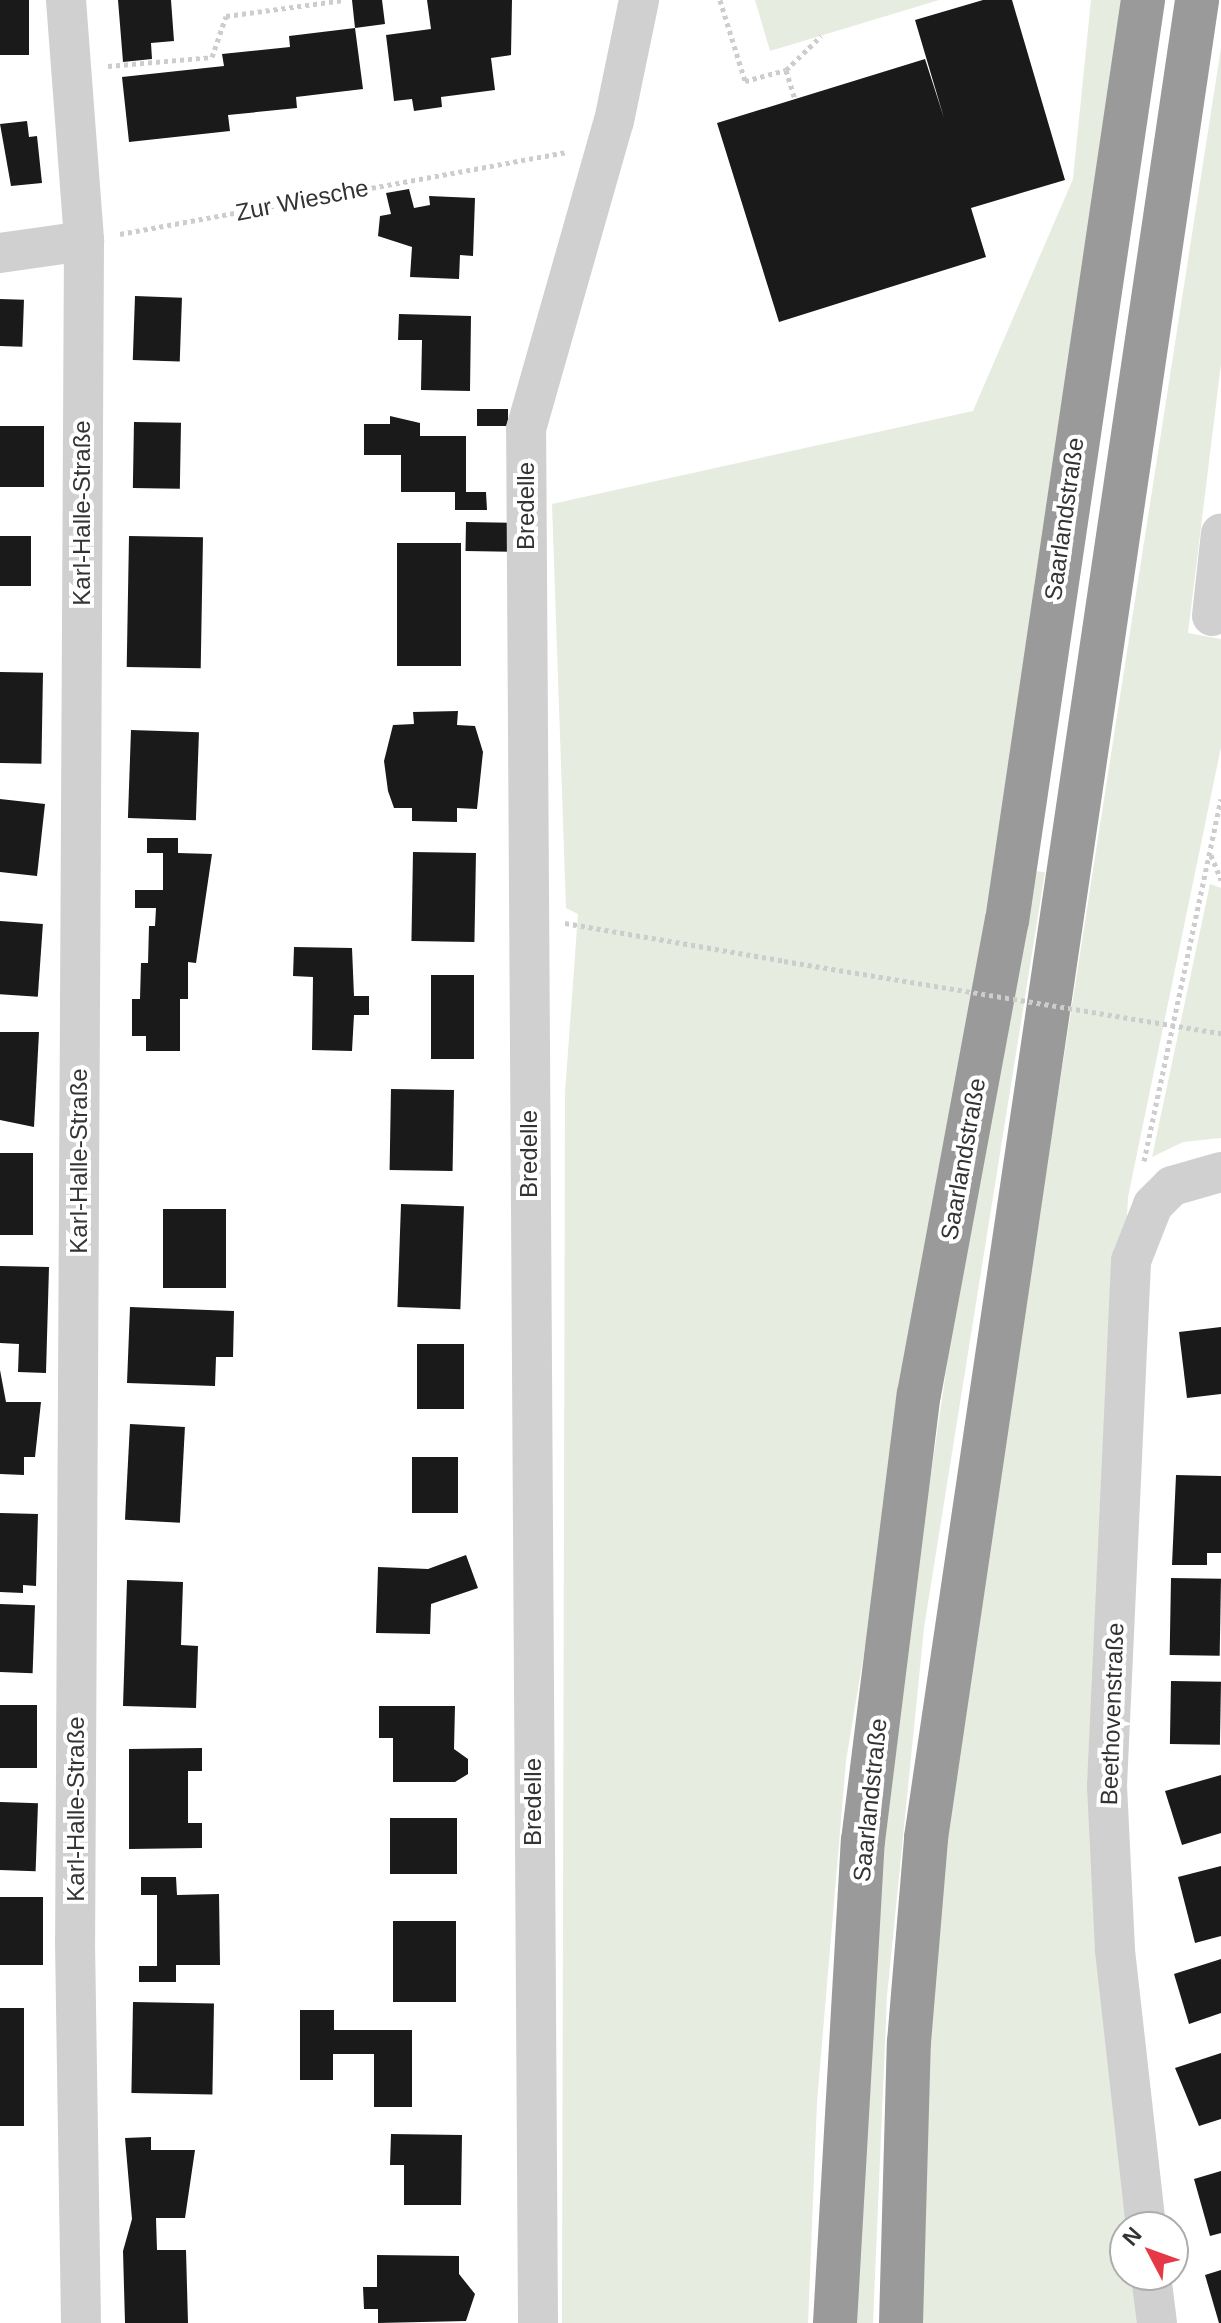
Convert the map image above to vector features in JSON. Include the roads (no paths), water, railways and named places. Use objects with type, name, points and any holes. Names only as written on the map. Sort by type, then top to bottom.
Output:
[{"type":"highway","name":"Saarlandstraße","points":[[835,2323],[863,1841],[919,1394],[1007,921],[1143,0]]},
{"type":"highway","points":[[901,2323],[909,2057],[926,1838],[1197,0]]},
{"type":"street","name":"Karl-Halle-Straße","points":[[66,0],[84,241],[75,1942],[81,2323]]},
{"type":"street","name":"Bredelle","points":[[538,2323],[526,429],[605,150],[639,0]]},
{"type":"street","points":[[0,253],[84,241]]},
{"type":"street","points":[[1212,616],[1221,533]]},
{"type":"street","name":"Beethovenstraße","points":[[1144,2211],[1115,1949],[1107,1786],[1131,1261],[1153,1205],[1172,1186],[1221,1172]]},
{"type":"street","points":[[1153,2291],[1157,2323]]}]
